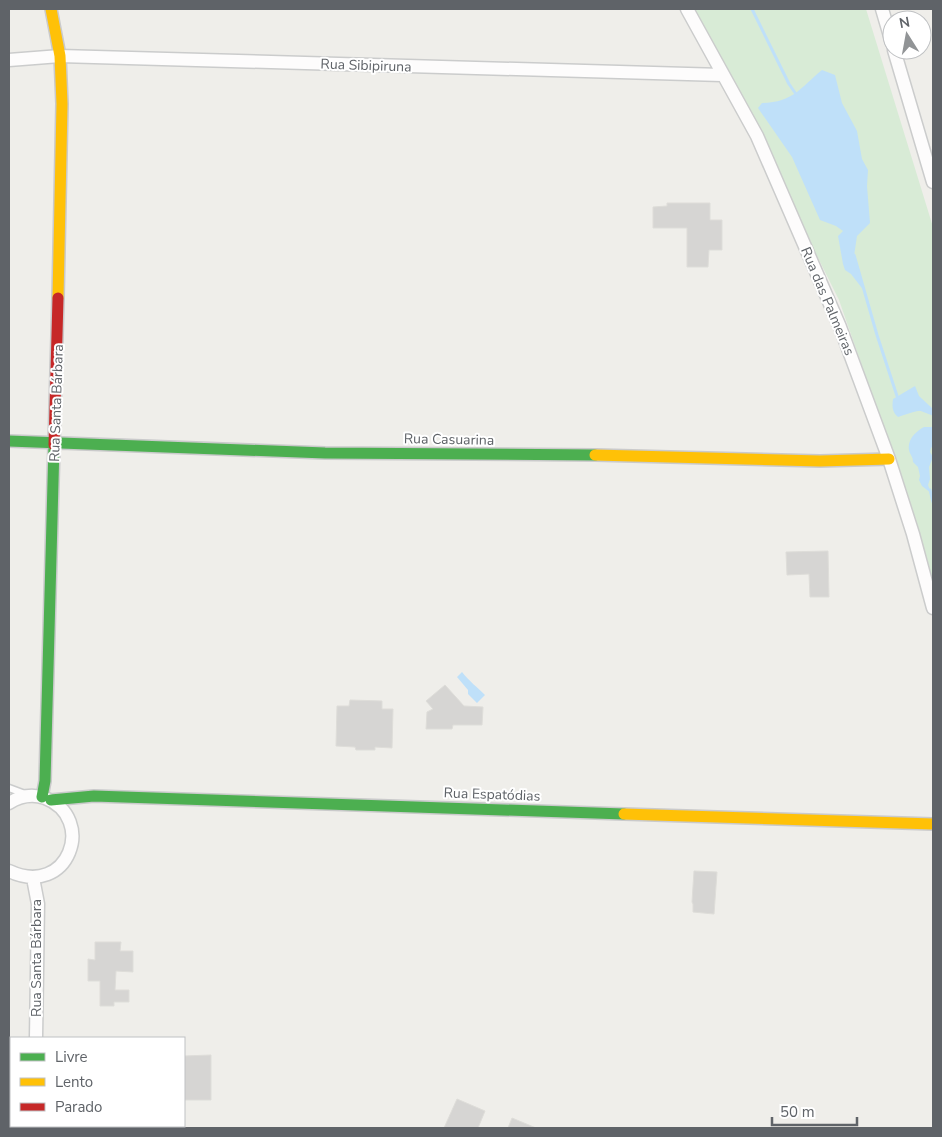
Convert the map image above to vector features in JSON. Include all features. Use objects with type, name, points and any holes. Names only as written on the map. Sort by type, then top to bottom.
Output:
[{"type":"street","name":"Rua Santa Bárbara","points":[[40,798],[45,781],[62,104],[60,56],[51,9]]},
{"type":"street","name":"Rua das Palmeiras","points":[[687,9],[757,136],[840,327],[889,459],[913,534],[933,608]]},
{"type":"street","name":"Rua Sibipiruna","points":[[9,60],[60,56],[722,75]]},
{"type":"street","points":[[897,60],[933,182]]},
{"type":"street","name":"Rua Casuarina","points":[[9,442],[325,453],[607,455],[820,461],[889,459]]},
{"type":"street","name":"Rua Espatódias","points":[[40,798],[94,796],[933,824]]},
{"type":"street","points":[[9,803],[16,799],[40,798],[62,808],[69,820],[72,832],[72,846],[67,858],[58,868],[47,875],[33,878],[20,876],[9,871]]},
{"type":"street","name":"Rua Santa Bárbara","points":[[33,878],[38,904],[36,1037]]},
{"type":"lane","points":[[9,788],[40,798]]},
{"type":"green space","points":[[694,9],[866,9],[933,227],[933,590],[914,515],[839,300]]},
{"type":"water","points":[[822,70],[835,75],[842,103],[857,131],[862,159],[868,170],[867,186],[870,223],[857,236],[854,256],[865,292],[851,274],[845,270],[838,236],[843,231],[820,220],[792,157],[758,108],[762,103],[782,100],[796,93]]},
{"type":"water","points":[[915,386],[919,396],[933,409],[933,414],[921,411],[898,417],[893,409],[893,399]]},
{"type":"water","points":[[924,427],[933,427],[933,446],[930,452],[933,457],[929,467],[930,479],[928,485],[931,493],[922,486],[919,480],[918,467],[913,462],[909,450],[909,443],[913,436]]},
{"type":"water","points":[[462,672],[485,695],[477,703],[468,694],[468,690],[457,677]]},
{"type":"building","points":[[667,203],[710,203],[710,220],[722,220],[722,250],[709,250],[708,267],[687,267],[687,228],[653,228],[653,207],[667,206]]},
{"type":"building","points":[[828,551],[829,597],[810,597],[809,574],[787,575],[786,552]]},
{"type":"building","points":[[445,685],[464,706],[483,707],[482,725],[453,725],[452,729],[426,729],[427,712],[433,709],[426,701]]},
{"type":"building","points":[[350,700],[382,701],[382,709],[393,709],[392,748],[375,747],[375,750],[356,750],[355,747],[336,746],[337,706],[349,706]]},
{"type":"building","points":[[694,871],[717,872],[714,914],[693,912]]},
{"type":"building","points":[[95,942],[121,942],[120,951],[133,951],[133,972],[116,971],[115,990],[129,990],[129,1002],[114,1002],[114,1006],[100,1006],[100,981],[88,981],[88,959],[95,960]]},
{"type":"building","points":[[211,1055],[211,1100],[185,1100],[185,1056]]},
{"type":"building","points":[[457,1099],[485,1111],[478,1128],[444,1128]]},
{"type":"building","points":[[512,1118],[536,1128],[508,1128]]},
{"type":"waterway","points":[[752,9],[789,84],[798,97]]},
{"type":"waterway","points":[[854,255],[877,335],[899,399]]},
{"type":"waterway","points":[[920,409],[933,414]]},
{"type":"waterway","points":[[930,490],[933,502]]},
{"type":"traffic: fast","points":[[9,441],[325,453],[595,455]]},
{"type":"traffic: fast","points":[[42,797],[45,781],[54,445]]},
{"type":"traffic: fast","points":[[51,800],[94,796],[624,814]]},
{"type":"traffic: slow","points":[[51,9],[60,56],[62,104],[58,298]]},
{"type":"traffic: slow","points":[[595,455],[820,461],[889,459]]},
{"type":"traffic: slow","points":[[624,814],[933,824]]},
{"type":"traffic: jam","points":[[54,445],[58,298]]}]
